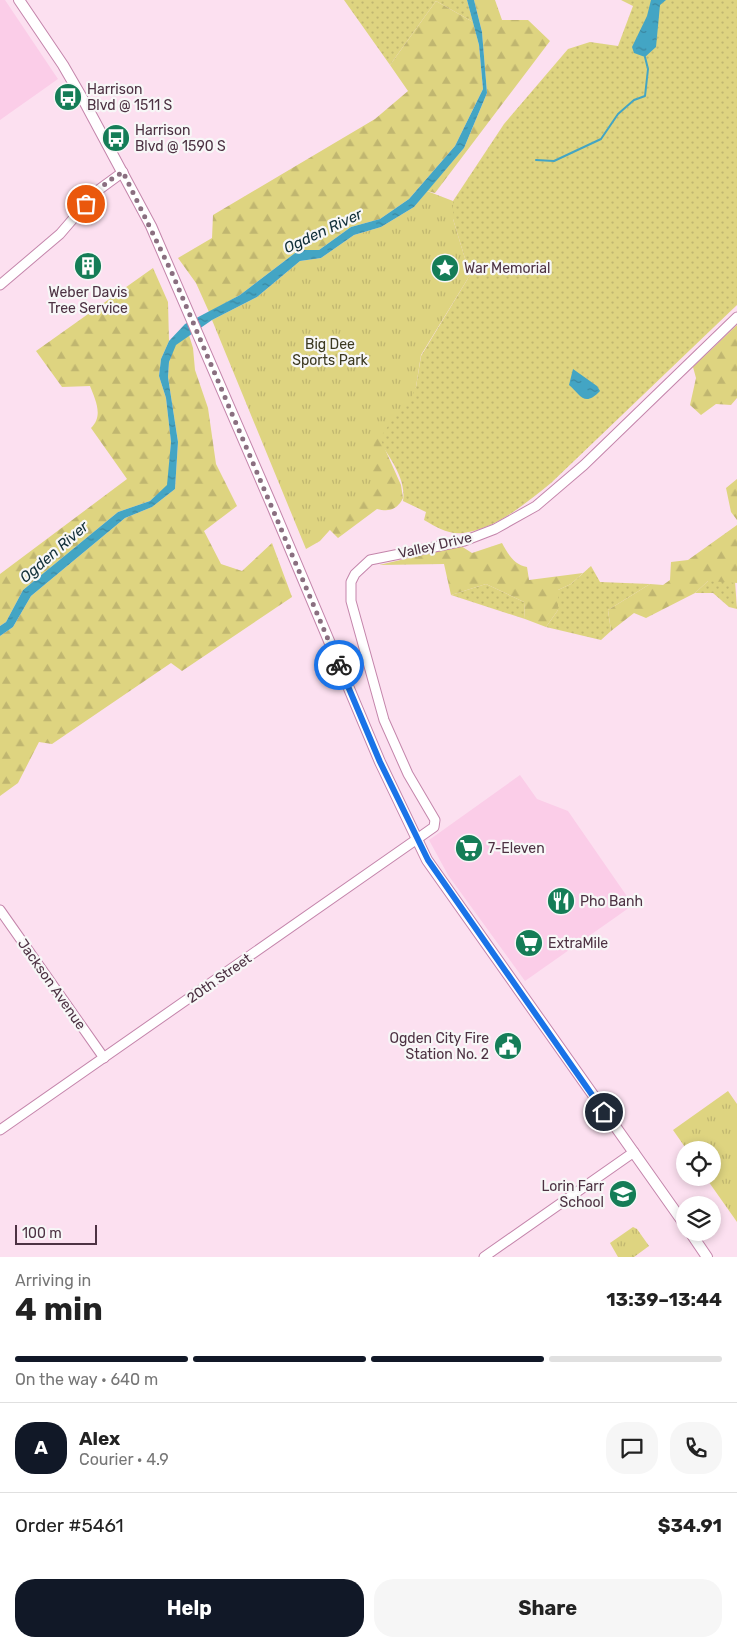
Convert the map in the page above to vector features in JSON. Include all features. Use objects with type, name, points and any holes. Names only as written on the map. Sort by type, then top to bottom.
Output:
[{"type":"main road","points":[[19,0],[63,65],[123,172],[156,237],[380,762],[428,860],[676,1212]]},
{"type":"main road","points":[[696,1241],[708,1257]]},
{"type":"street","points":[[0,285],[55,239],[97,191],[123,172]]},
{"type":"street","name":"Valley Drive","points":[[436,824],[434,816],[408,774],[384,720],[351,602],[350,587],[355,574],[374,558],[464,541],[496,529],[536,506],[584,465],[737,316]]},
{"type":"street","name":"20th Street","points":[[0,1130],[436,824]]},
{"type":"street","name":"Jackson Avenue","points":[[0,910],[104,1058]]},
{"type":"street","points":[[484,1257],[634,1152]]},
{"type":"shaded area","points":[[0,0],[5,0],[58,79],[0,120]]},
{"type":"shaded area","points":[[520,775],[537,799],[568,811],[633,905],[525,981],[448,875],[429,840]]},
{"type":"green space","points":[[344,0],[467,0],[473,22],[436,1],[390,65]]},
{"type":"green space","points":[[474,0],[495,0],[502,20],[528,20],[550,41],[435,193],[427,191],[464,148],[487,93],[482,32]]},
{"type":"green space","points":[[621,0],[737,0],[737,305],[551,483],[531,499],[499,521],[475,531],[463,533],[448,532],[424,520],[426,512],[403,501],[402,483],[399,474],[374,433],[416,387],[421,356],[470,275],[453,219],[453,201],[504,124],[568,49],[590,42],[618,46],[633,6]]},
{"type":"green space","points":[[436,1],[473,22],[479,45],[483,89],[455,146],[409,199],[380,219],[351,227],[319,250],[299,250],[240,295],[209,312],[196,283],[178,258],[212,238],[213,215],[375,119],[408,91],[390,65]]},
{"type":"green space","name":"Big Dee Sports Park","points":[[427,191],[453,201],[453,219],[470,275],[421,355],[416,387],[408,404],[374,433],[372,483],[320,541],[306,549],[212,320],[257,297],[300,261],[321,258],[354,235],[381,227],[414,207]]},
{"type":"green space","points":[[153,268],[168,302],[169,341],[161,359],[159,376],[166,398],[171,442],[168,485],[150,501],[118,512],[23,590],[6,622],[0,626],[0,574],[127,479],[91,428],[95,423],[98,413],[90,386],[62,387],[36,351]]},
{"type":"green space","points":[[737,325],[737,398],[731,405],[716,404],[701,415],[690,405],[696,378],[693,367]]},
{"type":"green space","points":[[189,335],[193,348],[195,370],[208,408],[216,464],[237,506],[204,531],[221,564],[242,571],[272,543],[292,597],[182,671],[171,663],[52,744],[39,742],[18,783],[0,796],[0,636],[13,627],[31,596],[125,518],[152,507],[175,489],[178,442],[168,377],[169,362],[175,345]]},
{"type":"green space","points":[[420,354],[403,404],[380,438],[401,485],[403,498],[395,508],[377,509],[338,538],[327,527],[284,448]]},
{"type":"green space","points":[[737,479],[737,520],[731,512],[726,488]]},
{"type":"green space","points":[[737,525],[737,583],[708,581],[695,593],[646,618],[634,613],[611,631],[608,610],[650,584],[663,585],[670,580],[671,562],[688,560]]},
{"type":"green space","points":[[502,543],[509,555],[518,564],[527,567],[529,580],[583,573],[571,584],[558,590],[558,610],[546,627],[525,619],[524,602],[486,584],[451,595],[444,564],[379,565],[461,546],[472,553]]},
{"type":"green space","points":[[591,566],[600,582],[650,584],[608,610],[611,631],[601,640],[546,627],[558,610],[558,590],[571,584]]},
{"type":"green space","points":[[708,581],[735,581],[737,609],[729,607],[713,593],[695,593]]},
{"type":"green space","points":[[486,584],[524,602],[525,619],[451,595]]},
{"type":"green space","points":[[728,1091],[737,1104],[737,1222],[721,1199],[721,1196],[719,1196],[712,1186],[721,1186],[721,1141],[681,1141],[673,1130]]},
{"type":"green space","points":[[633,1227],[637,1229],[649,1246],[634,1257],[618,1257],[610,1243]]},
{"type":"water","points":[[467,0],[474,0],[482,32],[487,93],[464,148],[414,207],[381,227],[354,235],[321,258],[300,261],[257,297],[212,320],[176,345],[169,362],[168,377],[178,442],[175,489],[152,507],[125,518],[31,596],[13,627],[0,636],[0,626],[6,622],[23,590],[118,512],[150,501],[167,485],[171,442],[166,398],[159,376],[161,359],[169,341],[185,324],[240,295],[299,250],[319,250],[351,227],[380,219],[409,199],[455,146],[483,89],[479,45]]},
{"type":"water","points":[[651,0],[666,0],[660,5],[656,47],[645,57],[634,53],[632,47],[647,16]]},
{"type":"water","points":[[573,369],[597,386],[600,391],[595,396],[583,398],[569,385]]},
{"type":"waterway","points":[[536,160],[554,161],[601,139],[618,114],[634,100],[645,96],[648,69],[645,57]]},
{"type":"way so far","points":[[86,204],[107,182],[123,172],[151,226],[172,273],[339,665]]},
{"type":"place","name":"Harrison Blvd @ 1511 S","points":[[68,97]]},
{"type":"place","name":"Harrison Blvd @ 1590 S","points":[[116,138]]},
{"type":"place","name":"Weber Davis Tree Service","points":[[88,266]]},
{"type":"place","name":"War Memorial","points":[[445,268]]},
{"type":"place","name":"7-Eleven","points":[[469,848]]},
{"type":"place","name":"Pho Banh","points":[[561,901]]},
{"type":"place","name":"ExtraMile","points":[[529,943]]},
{"type":"place","name":"Ogden City Fire Station No. 2","points":[[508,1046]]},
{"type":"place","name":"Lorin Farr School","points":[[623,1194]]},
{"type":"route","points":[[339,665],[394,794],[428,860],[604,1112]]},
{"type":"water label","name":"Ogden River","points":[[323,231]]},
{"type":"water label","name":"Ogden River","points":[[54,552]]}]
